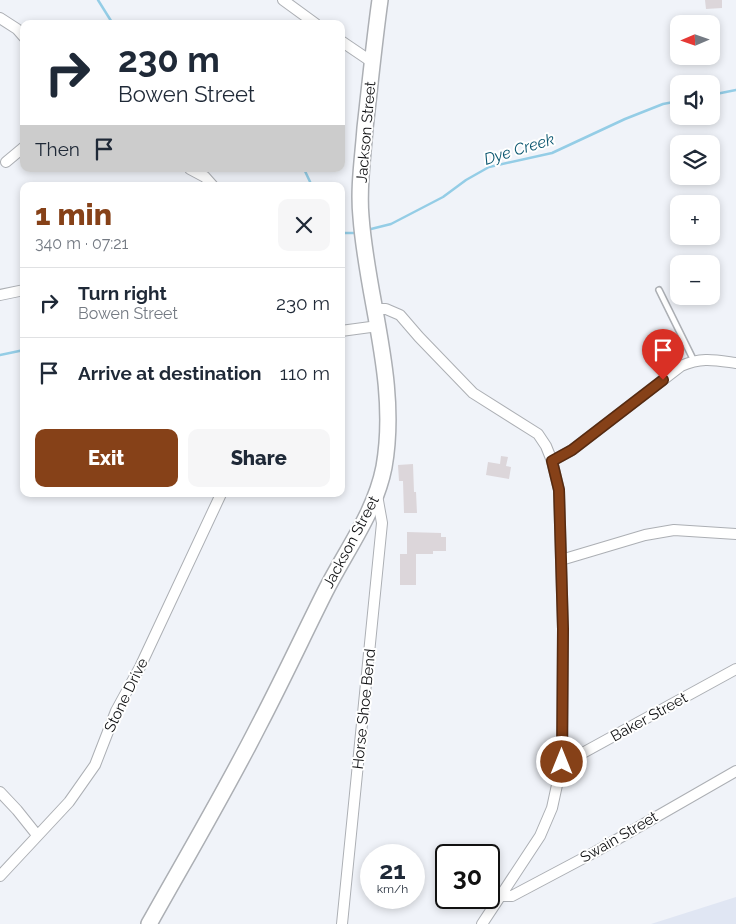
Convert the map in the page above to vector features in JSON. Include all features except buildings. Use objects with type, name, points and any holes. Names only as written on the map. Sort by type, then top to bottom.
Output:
[{"type":"street","points":[[283,0],[310,20]]},
{"type":"street","name":"Jackson Street","points":[[149,924],[259,725],[327,588],[367,516],[377,494],[384,467],[388,402],[384,361],[363,241],[360,213],[372,62],[380,0]]},
{"type":"street","points":[[0,18],[20,32]]},
{"type":"street","points":[[345,44],[372,62]]},
{"type":"street","points":[[6,162],[20,150]]},
{"type":"street","points":[[196,172],[209,182]]},
{"type":"street","points":[[0,295],[20,291]]},
{"type":"street","points":[[375,309],[386,309],[400,315],[419,338],[473,393],[538,434],[546,446],[552,461],[559,490],[563,629],[562,762],[552,808],[540,836],[500,896]]},
{"type":"street","points":[[345,330],[378,326]]},
{"type":"street","points":[[552,461],[572,450],[681,366],[694,360],[708,359],[736,362]]},
{"type":"street","name":"Horse Shoe Bend","points":[[342,924],[382,523],[377,494]]},
{"type":"street","name":"Stone Drive","points":[[0,876],[69,802],[95,765],[116,711],[140,667],[220,497]]},
{"type":"street","points":[[561,560],[645,535],[674,530],[736,534]]},
{"type":"street","name":"Baker Street","points":[[562,762],[570,760],[736,669]]},
{"type":"street","name":"Swain Street","points":[[500,896],[512,896],[579,861],[736,771]]},
{"type":"street","points":[[0,792],[37,835]]},
{"type":"street","points":[[482,924],[492,909]]},
{"type":"lane","points":[[659,290],[694,360]]},
{"type":"shaded area","points":[[736,897],[736,924],[651,924]]},
{"type":"waterway","points":[[98,0],[110,20]]},
{"type":"waterway","name":"Dye Creek","points":[[720,93],[736,90]]},
{"type":"waterway","name":"Dye Creek","points":[[367,230],[391,224],[443,197],[466,180],[489,167],[552,153],[625,119],[670,103]]},
{"type":"waterway","points":[[305,172],[310,182]]},
{"type":"waterway","name":"Dye Creek","points":[[345,233],[357,233]]},
{"type":"waterway","name":"Dye Creek","points":[[0,355],[20,351]]},
{"type":"route","points":[[562,762],[563,629],[559,490],[552,461],[572,450],[663,380]]}]
